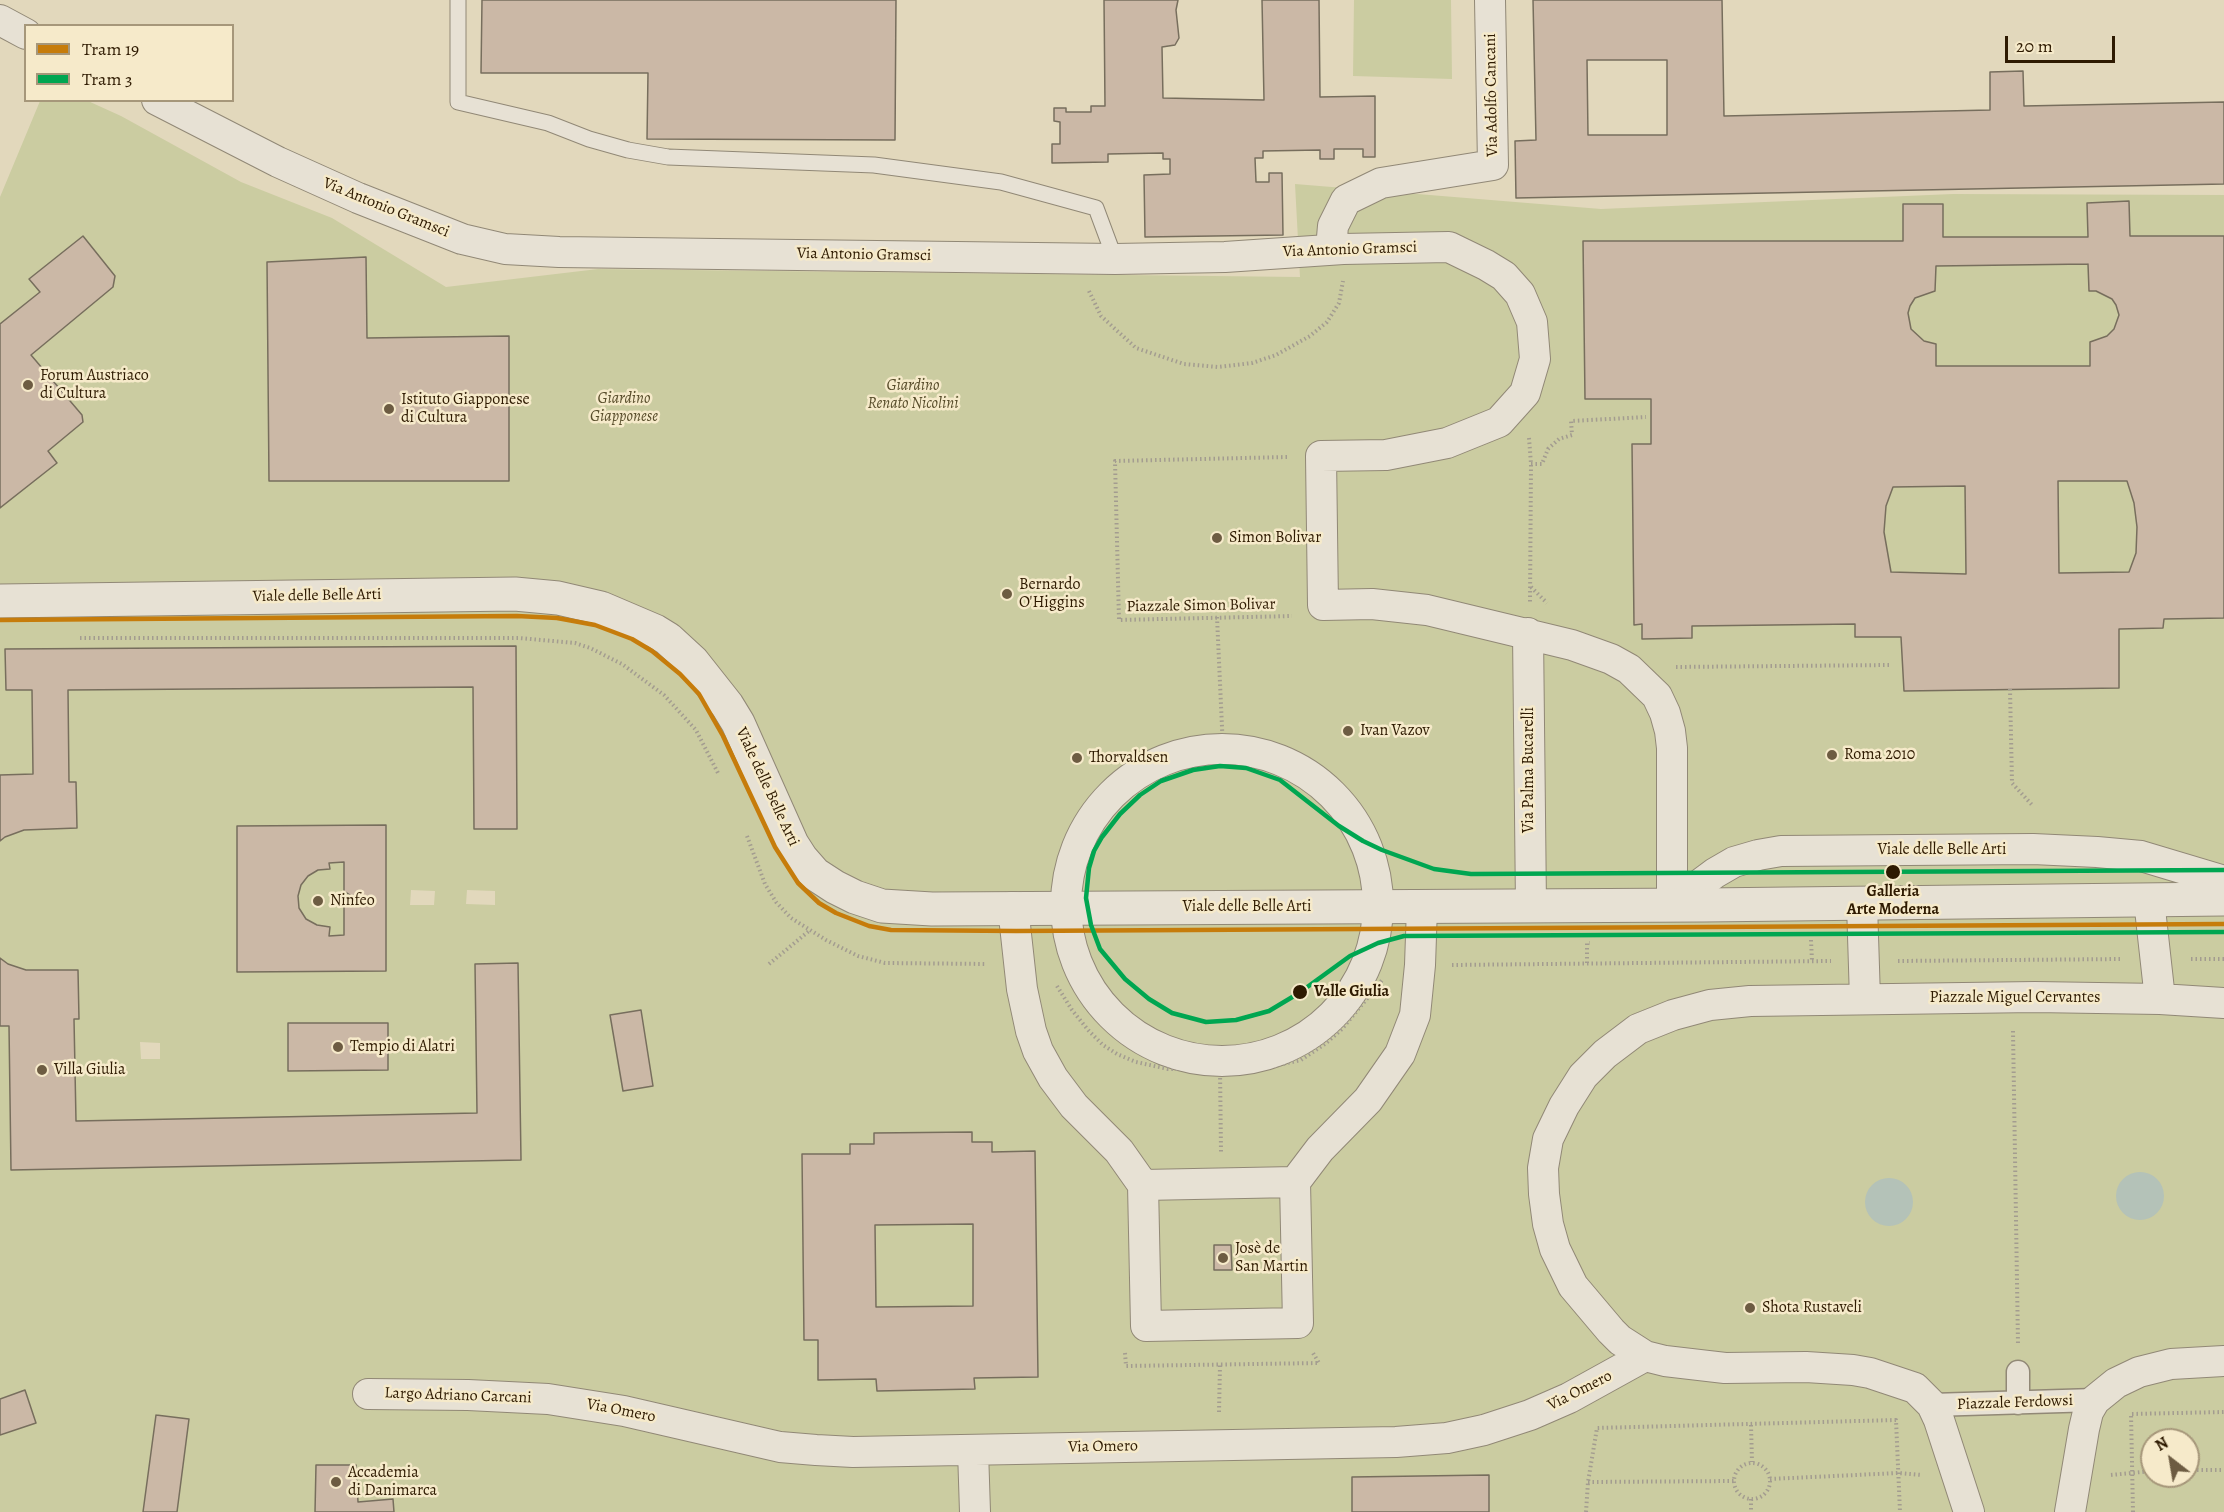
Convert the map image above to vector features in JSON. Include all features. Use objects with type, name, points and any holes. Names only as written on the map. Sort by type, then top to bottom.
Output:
[{"type":"street","name":"Via Adolfo Cancani","points":[[1337,249],[1333,226],[1346,200],[1381,183],[1492,165],[1490,0]]},
{"type":"street","points":[[0,20],[24,33]]},
{"type":"street","name":"Via Antonio Gramsci","points":[[161,102],[311,178],[391,212],[462,239],[491,247],[559,252],[1116,260],[1225,257],[1337,249],[1449,247],[1504,276],[1520,294],[1532,322],[1535,359],[1526,393],[1499,422],[1447,442],[1386,455],[1321,456]]},
{"type":"street","points":[[1321,456],[1323,605],[1372,604],[1427,610],[1572,645],[1611,659],[1629,669],[1656,696],[1665,713],[1672,748],[1672,905]]},
{"type":"street","name":"Viale delle Belle Arti","points":[[0,601],[515,594],[558,598],[601,608],[639,623],[668,639],[707,678],[741,729],[796,851],[823,880],[855,897],[882,906],[932,909],[1379,907],[2224,899]]},
{"type":"street","name":"Via Palma Bucarelli","points":[[1528,633],[1531,906]]},
{"type":"street","points":[[1223,749],[1244,750],[1282,761],[1319,782],[1334,796],[1359,828],[1370,854],[1377,884],[1379,907],[1376,936],[1362,978],[1332,1016],[1314,1032],[1291,1046],[1270,1054],[1222,1062],[1195,1060],[1174,1055],[1130,1033],[1112,1017],[1095,999],[1078,966],[1070,944],[1065,907],[1073,858],[1095,814],[1111,795],[1152,765],[1198,750],[1223,749]]},
{"type":"street","name":"Viale delle Belle Arti","points":[[1672,905],[1734,862],[1781,851],[2033,849],[2097,852],[2141,856],[2224,881]]},
{"type":"street","points":[[2149,900],[2160,999]]},
{"type":"street","points":[[1862,904],[1865,999],[1750,1000],[1710,1005],[1673,1015],[1638,1029],[1605,1054],[1583,1077],[1564,1106],[1548,1139],[1543,1168],[1546,1214],[1555,1249],[1573,1286],[1620,1340],[1646,1356],[1683,1364],[1725,1368],[1829,1368],[1870,1372],[1915,1388],[1932,1405]]},
{"type":"street","points":[[1013,907],[1019,964],[1031,1031],[1044,1064],[1074,1106],[1119,1151],[1143,1185],[1146,1326],[1298,1323],[1296,1182],[1320,1149],[1368,1100],[1400,1054],[1414,1015],[1420,965],[1422,906]]},
{"type":"street","name":"Piazzale Miguel Cervantes","points":[[1865,999],[2035,997],[2160,999],[2224,1003]]},
{"type":"street","points":[[1143,1185],[1296,1182]]},
{"type":"street","name":"Via Omero","points":[[548,1400],[624,1411],[780,1447],[853,1452],[1396,1442],[1430,1440],[1467,1434],[1508,1423],[1551,1406],[1646,1356]]},
{"type":"street","points":[[2095,1400],[2116,1383],[2139,1372],[2171,1364],[2224,1361]]},
{"type":"street","points":[[2018,1372],[2018,1403]]},
{"type":"street","name":"Largo Adriano Carcani","points":[[368,1394],[468,1395],[548,1400]]},
{"type":"street","name":"Piazzale Ferdowsi","points":[[1969,1512],[1932,1405],[2095,1400]]},
{"type":"street","name":"Piazzale Ferdowsi","points":[[2070,1512],[2084,1429],[2088,1412],[2095,1400]]},
{"type":"street","points":[[973,1449],[975,1512]]},
{"type":"lane","points":[[458,0],[458,102],[548,123],[589,139],[628,150],[668,156],[874,165],[1001,182],[1095,208],[1116,260]]},
{"type":"path","points":[[1083,259],[1083,279],[1101,316],[1136,348],[1184,364],[1218,367],[1252,363],[1276,355],[1310,336],[1328,322],[1339,303],[1344,277],[1337,249]]},
{"type":"path","points":[[1551,607],[1531,587],[1531,464],[1542,464],[1548,449],[1559,439],[1572,435],[1571,421],[1646,417]]},
{"type":"path","name":"Piazzale Simon Bolivar","points":[[1321,456],[1115,461],[1119,620],[1304,615],[1323,605]]},
{"type":"path","points":[[1217,617],[1223,749]]},
{"type":"path","points":[[71,638],[519,638],[575,643],[622,664],[664,695],[696,730],[721,778]]},
{"type":"path","points":[[1673,667],[1890,665]]},
{"type":"path","points":[[2010,689],[2012,783],[2033,806]]},
{"type":"path","points":[[746,832],[770,893],[783,912],[809,931],[858,956],[885,963],[1044,965],[1072,1010],[1104,1045],[1117,1054],[1136,1062],[1167,1068],[1220,1069],[1274,1066],[1301,1060],[1326,1044],[1342,1029],[1372,994],[1393,964],[1835,961]]},
{"type":"path","points":[[769,964],[809,931]]},
{"type":"path","points":[[1812,940],[1812,962]]},
{"type":"path","points":[[1587,943],[1587,963]]},
{"type":"path","points":[[2191,958],[2224,959]]},
{"type":"path","points":[[1898,961],[2127,959]]},
{"type":"path","points":[[2013,1024],[2018,1372]]},
{"type":"path","points":[[1220,1069],[1221,1183]]},
{"type":"path","points":[[1126,1366],[1319,1364]]},
{"type":"path","points":[[1219,1445],[1220,1365]]},
{"type":"path","points":[[2133,1512],[2131,1414],[2224,1412]]},
{"type":"path","points":[[1586,1512],[1588,1482],[1597,1428],[1896,1420],[1900,1512]]},
{"type":"path","points":[[1751,1425],[1752,1462]]},
{"type":"path","points":[[1752,1462],[1762,1465],[1770,1479],[1763,1495],[1751,1499],[1737,1491],[1734,1481],[1737,1470],[1752,1462]]},
{"type":"path","points":[[2200,1470],[2224,1470]]},
{"type":"path","points":[[1770,1479],[1898,1473]]},
{"type":"path","points":[[1588,1482],[1734,1481]]},
{"type":"path","points":[[1751,1499],[1751,1512]]},
{"type":"green space","points":[[1354,0],[1451,0],[1452,79],[1353,76]]},
{"type":"green space","points":[[40,102],[90,102],[121,116],[241,182],[332,218],[446,287],[598,269],[1300,277],[1295,184],[1601,209],[1953,194],[2224,195],[2224,1512],[0,1512],[0,197]],"holes":[[[411,890],[435,891],[434,905],[410,905]],[[467,890],[495,891],[495,905],[466,904]],[[140,1042],[160,1043],[160,1059],[141,1059]]]},
{"type":"shaded area","points":[[2135,1172],[2145,1172],[2160,1182],[2164,1196],[2163,1205],[2154,1216],[2145,1220],[2135,1220],[2120,1210],[2116,1201],[2116,1191],[2126,1176]]},
{"type":"shaded area","points":[[1884,1178],[1894,1178],[1909,1188],[1913,1202],[1909,1216],[1903,1222],[1894,1226],[1884,1226],[1869,1216],[1865,1207],[1865,1197],[1875,1182]]},
{"type":"building","points":[[482,0],[896,0],[895,140],[647,139],[648,73],[481,73]]},
{"type":"building","points":[[1104,0],[1178,0],[1176,10],[1179,38],[1175,45],[1162,47],[1163,98],[1264,100],[1262,0],[1319,0],[1320,97],[1375,96],[1375,157],[1363,157],[1363,149],[1334,149],[1334,159],[1320,159],[1320,150],[1263,151],[1263,158],[1255,158],[1256,182],[1269,182],[1269,173],[1282,173],[1283,235],[1145,237],[1144,175],[1170,174],[1170,159],[1163,159],[1163,153],[1108,154],[1108,162],[1052,163],[1052,144],[1060,144],[1060,122],[1054,121],[1054,108],[1066,108],[1066,112],[1091,112],[1091,106],[1105,106]]},
{"type":"building","points":[[1533,0],[1722,0],[1724,116],[1990,110],[1990,72],[2023,71],[2024,106],[2224,102],[2224,184],[1516,198],[1515,141],[1536,140]],"holes":[[[1587,60],[1667,60],[1667,135],[1588,135]]]},
{"type":"building","points":[[2129,201],[2130,236],[2224,236],[2224,618],[2164,619],[2163,628],[2119,629],[2119,688],[1904,691],[1901,637],[1855,637],[1855,624],[1692,626],[1692,638],[1642,639],[1642,624],[1634,625],[1632,444],[1651,444],[1651,399],[1585,399],[1583,241],[1903,241],[1903,204],[1943,204],[1943,237],[2088,237],[2087,203]],"holes":[[[2088,264],[2089,291],[2096,291],[2112,299],[2119,315],[2114,329],[2107,336],[2090,342],[2090,366],[1936,366],[1936,344],[1924,341],[1911,329],[1908,313],[1910,306],[1915,298],[1935,291],[1936,266]],[[2058,481],[2127,481],[2134,503],[2137,527],[2136,553],[2129,572],[2059,573]],[[1965,486],[1966,574],[1891,572],[1884,532],[1886,506],[1893,487]]]},
{"type":"building","name":"Forum Austriaco di Cultura","points":[[83,236],[115,276],[113,287],[31,355],[82,415],[83,422],[48,451],[57,463],[0,508],[0,324],[40,292],[29,279]]},
{"type":"building","name":"Istituto Giapponese di Cultura","points":[[366,257],[367,338],[509,336],[509,481],[269,481],[267,262]]},
{"type":"building","points":[[516,646],[517,829],[474,829],[473,687],[68,690],[69,782],[76,782],[77,828],[24,830],[0,841],[0,775],[33,774],[32,690],[6,690],[5,649]]},
{"type":"building","points":[[386,825],[386,971],[237,972],[237,826]],"holes":[[[344,862],[344,891],[350,895],[351,899],[344,906],[344,935],[329,936],[330,927],[317,925],[306,919],[299,908],[298,896],[301,885],[308,876],[318,870],[330,869],[329,863]]]},
{"type":"building","name":"Villa Giulia","points":[[0,958],[8,964],[26,970],[78,970],[79,1019],[74,1019],[76,1121],[477,1113],[475,964],[518,963],[521,1160],[11,1170],[9,1026],[0,1026]]},
{"type":"building","points":[[641,1010],[653,1086],[623,1091],[610,1015]]},
{"type":"building","name":"Tempio di Alatri","points":[[288,1023],[388,1023],[388,1070],[288,1071]]},
{"type":"building","points":[[972,1132],[972,1142],[992,1142],[992,1152],[1035,1151],[1038,1377],[974,1378],[975,1389],[877,1391],[876,1379],[818,1380],[818,1340],[804,1340],[802,1154],[850,1154],[850,1144],[874,1144],[874,1133]],"holes":[[[973,1224],[973,1306],[876,1307],[875,1225]]]},
{"type":"building","name":"Josè de San Martin","points":[[1214,1245],[1231,1245],[1232,1270],[1214,1270]]},
{"type":"building","points":[[25,1390],[36,1423],[0,1435],[0,1399]]},
{"type":"building","points":[[156,1415],[189,1419],[177,1512],[143,1512]]},
{"type":"building","name":"Accademia di Danimarca","points":[[316,1465],[356,1465],[358,1502],[393,1499],[394,1512],[315,1512]]},
{"type":"building","points":[[1489,1475],[1489,1512],[1352,1512],[1352,1477]]},
{"type":"tram line","name":"19","points":[[0,620],[517,616],[557,618],[595,625],[632,639],[652,651],[680,674],[699,694],[723,736],[775,847],[798,883],[819,903],[836,913],[869,926],[891,930],[2224,924]]},
{"type":"tram line","name":"3","points":[[2224,870],[1471,874],[1434,869],[1382,850],[1339,826],[1280,780],[1246,768],[1220,766],[1193,770],[1161,781],[1140,795],[1120,814],[1094,851],[1089,868],[1086,898],[1091,925],[1100,949],[1125,979],[1149,999],[1172,1013],[1206,1022],[1236,1020],[1269,1011],[1299,993],[1350,956],[1378,943],[1404,936],[2224,932]]},
{"type":"place","name":"Forum Austriaco di Cultura","points":[[28,385]]},
{"type":"place","name":"Istituto Giapponese di Cultura","points":[[389,409]]},
{"type":"place","name":"Simon Bolivar","points":[[1217,538]]},
{"type":"place","name":"Bernardo O'Higgins","points":[[1007,594]]},
{"type":"place","name":"Ivan Vazov","points":[[1348,731]]},
{"type":"place","name":"Roma 2010","points":[[1832,755]]},
{"type":"place","name":"Thorvaldsen","points":[[1077,758]]},
{"type":"place","name":"Galleria Arte Moderna","points":[[1893,872]]},
{"type":"place","name":"Ninfeo","points":[[318,901]]},
{"type":"place","name":"Valle Giulia","points":[[1300,992]]},
{"type":"place","name":"Tempio di Alatri","points":[[338,1047]]},
{"type":"place","name":"Villa Giulia","points":[[42,1070]]},
{"type":"place","name":"Josè de San Martin","points":[[1223,1258]]},
{"type":"place","name":"Shota Rustaveli","points":[[1750,1308]]},
{"type":"place","name":"Accademia di Danimarca","points":[[336,1482]]},
{"type":"park label","name":"Giardino Renato Nicolini","points":[[913,395]]},
{"type":"park label","name":"Giardino Giapponese","points":[[624,408]]}]
